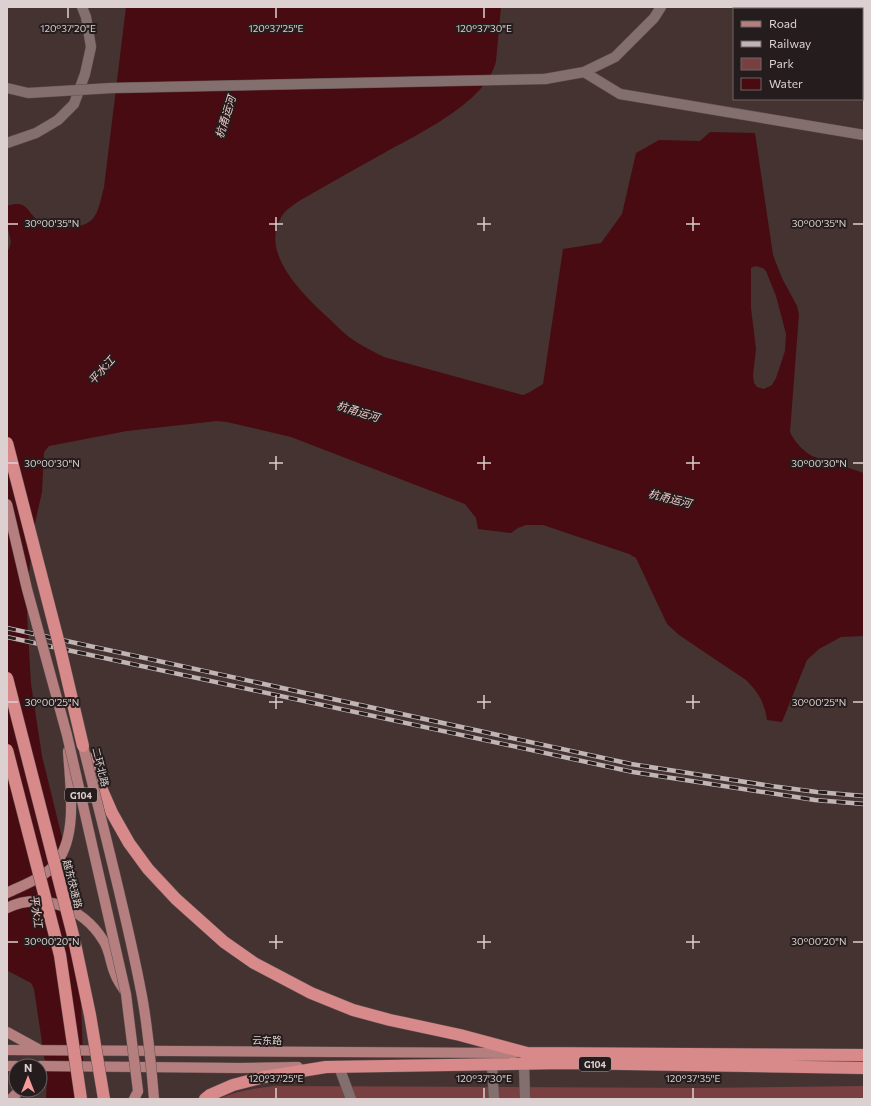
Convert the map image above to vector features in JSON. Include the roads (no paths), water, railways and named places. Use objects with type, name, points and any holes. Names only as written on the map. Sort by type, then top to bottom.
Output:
[{"type":"highway","name":"二环北路","points":[[7,443],[83,746]]},
{"type":"highway","name":"越东快速路","points":[[7,678],[74,939],[90,1015],[104,1099]]},
{"type":"highway","points":[[83,746],[112,813],[129,843],[148,869],[176,899],[224,942],[254,963],[310,993],[353,1010],[390,1020],[460,1035],[526,1058]]},
{"type":"highway","points":[[7,750],[60,955],[81,1099]]},
{"type":"highway","name":"G104","points":[[326,1067],[492,1065],[526,1058],[864,1055]]},
{"type":"highway","name":"G104","points":[[526,1058],[564,1063],[864,1068]]},
{"type":"highway","points":[[206,1099],[210,1095],[233,1085],[264,1077],[326,1067]]},
{"type":"main road","name":"G104","points":[[7,504],[67,735],[126,994],[137,1096]]},
{"type":"main road","points":[[7,893],[45,873],[56,863],[65,848],[71,804],[67,735]]},
{"type":"main road","name":"二环北路","points":[[83,746],[124,911],[141,992],[150,1051],[154,1099]]},
{"type":"main road","points":[[7,908],[25,902],[40,901],[56,903],[69,908],[81,916],[93,926],[103,940],[110,953],[115,974],[126,994]]},
{"type":"main road","points":[[7,1032],[40,1050]]},
{"type":"main road","name":"云东路","points":[[7,1050],[526,1058]]},
{"type":"main road","name":"G104","points":[[48,1067],[326,1067]]},
{"type":"street","points":[[7,143],[36,133],[58,120],[74,104],[85,74],[91,47],[86,18],[82,7]]},
{"type":"street","points":[[7,88],[28,93],[112,88],[545,79],[584,72],[615,57],[654,18],[661,7]]},
{"type":"street","points":[[584,72],[620,94],[864,135]]},
{"type":"street","points":[[525,1099],[526,1058]]},
{"type":"street","points":[[492,1065],[494,1099]]},
{"type":"street","points":[[339,1067],[351,1099]]},
{"type":"water","points":[[126,7],[501,7],[496,61],[490,76],[479,90],[466,103],[432,126],[299,201],[284,213],[277,227],[275,241],[278,254],[284,268],[293,281],[324,314],[357,343],[384,357],[523,395],[543,384],[563,249],[601,243],[622,214],[636,153],[659,140],[700,141],[710,132],[755,133],[773,255],[782,278],[797,306],[799,314],[790,432],[799,446],[812,456],[864,473],[864,636],[841,637],[819,649],[807,660],[782,722],[767,720],[760,698],[746,680],[679,635],[667,624],[636,558],[629,554],[543,525],[526,525],[511,533],[478,529],[476,518],[465,504],[291,437],[227,422],[217,421],[127,431],[49,446],[44,452],[42,492],[34,528],[28,583],[27,615],[31,684],[42,756],[67,858],[79,943],[85,1099],[46,1099],[48,1098],[48,1058],[44,1058],[34,989],[31,983],[8,971],[7,968],[7,250],[9,249],[11,242],[7,225],[7,206],[19,204],[26,208],[40,222],[52,226],[75,227],[83,225],[94,218],[104,187]],"holes":[[[755,266],[763,268],[766,271],[776,296],[786,334],[785,351],[776,378],[772,385],[764,389],[757,387],[754,383],[753,375],[756,349],[751,308],[751,268]]]},
{"type":"railway","points":[[7,628],[631,764],[771,786],[864,796]]},
{"type":"railway","points":[[7,637],[633,772],[815,800],[864,804]]},
{"type":"water label","name":"杭甬运河","points":[[225,117]]},
{"type":"water label","name":"平水江","points":[[101,370]]},
{"type":"water label","name":"杭甬运河","points":[[358,411]]},
{"type":"water label","name":"杭甬运河","points":[[670,498]]},
{"type":"water label","name":"平水江","points":[[37,911]]}]
